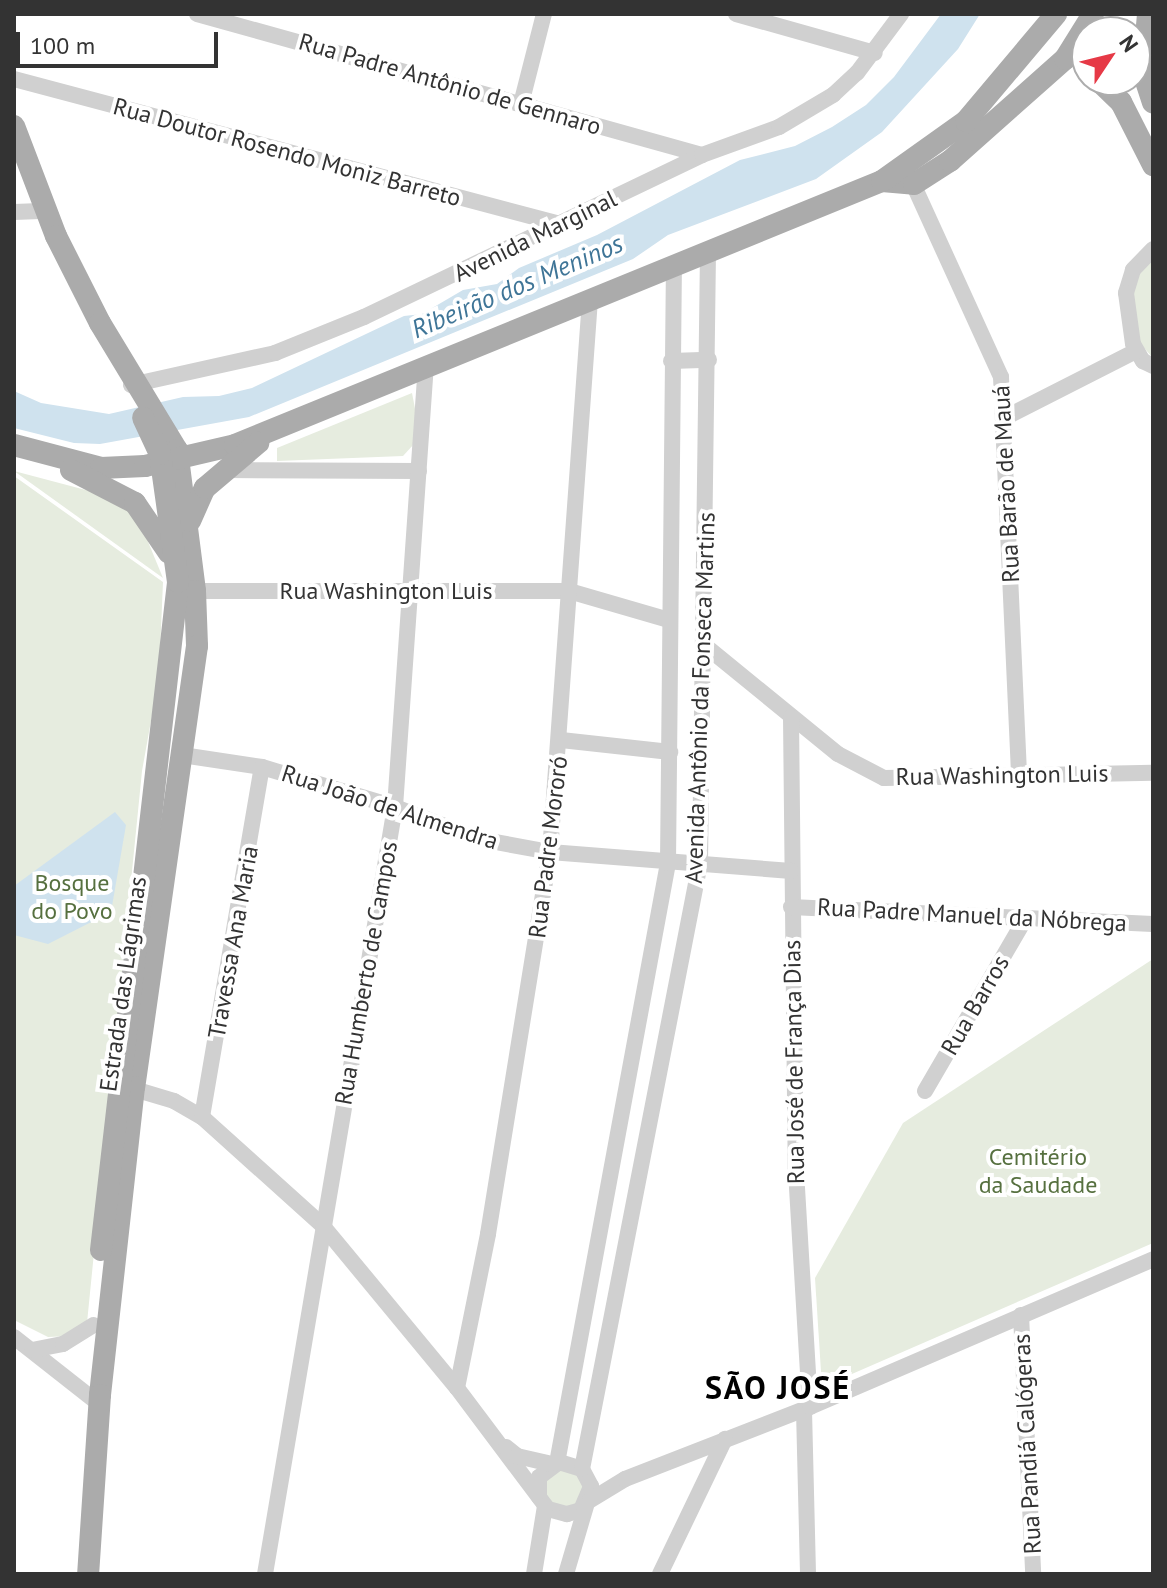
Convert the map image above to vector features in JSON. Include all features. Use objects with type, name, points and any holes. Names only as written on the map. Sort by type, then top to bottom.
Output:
[{"type":"main road","points":[[41,455],[101,468],[171,461],[276,428],[882,181],[909,176],[1002,119],[1065,59],[1093,14]]},
{"type":"main road","points":[[1146,14],[1143,72],[1153,102]]},
{"type":"main road","points":[[909,176],[966,121],[1051,22],[1065,59],[1071,63]]},
{"type":"main road","points":[[1115,96],[1121,102],[1153,165]]},
{"type":"main road","name":"Estrada das Lágrimas","points":[[14,126],[47,211],[163,438],[188,526],[195,591],[197,646],[182,755],[126,1087],[93,1325],[88,1574]]},
{"type":"main road","points":[[188,526],[199,497],[225,470],[276,428]]},
{"type":"main road","points":[[14,445],[41,455],[135,503],[176,567]]},
{"type":"main road","name":"Estrada das Lágrimas","points":[[75,1574],[173,644],[176,567],[171,461]]},
{"type":"street","name":"Rua Padre Antônio de Gennaro","points":[[197,14],[702,155]]},
{"type":"street","points":[[521,104],[544,14]]},
{"type":"street","points":[[736,14],[875,53]]},
{"type":"street","name":"Avenida Marginal","points":[[134,386],[275,353],[560,224],[702,155],[808,112],[875,53],[901,14]]},
{"type":"street","name":"Rua Doutor Rosendo Moniz Barreto","points":[[14,79],[560,224]]},
{"type":"street","name":"Rua Barão de Mauá","points":[[909,176],[995,355],[1006,417],[1019,774]]},
{"type":"street","points":[[14,212],[47,211]]},
{"type":"street","points":[[1153,249],[1133,270],[1126,293],[1136,351],[1153,366]]},
{"type":"street","name":"Avenida Antônio da Fonseca Martins","points":[[584,1471],[700,863],[709,360],[708,252]]},
{"type":"street","name":"Avenida Antônio da Fonseca Martins","points":[[554,1464],[668,863],[674,265]]},
{"type":"street","name":"Rua Padre Mororó","points":[[457,1388],[488,1234],[550,852],[561,740],[590,299]]},
{"type":"street","points":[[1006,417],[1136,351]]},
{"type":"street","points":[[671,361],[709,360]]},
{"type":"street","name":"Rua Humberto de Campos","points":[[265,1574],[395,807],[426,367]]},
{"type":"street","points":[[225,470],[419,471]]},
{"type":"street","name":"Rua Washington Luis","points":[[195,591],[569,591],[669,620]]},
{"type":"street","name":"Rua Washington Luis","points":[[703,644],[857,767],[884,778],[1153,773]]},
{"type":"street","name":"Rua José de França Dias","points":[[791,717],[796,1171],[807,1409],[808,1574]]},
{"type":"street","points":[[561,740],[670,752]]},
{"type":"street","name":"Rua João de Almendra","points":[[182,755],[262,767],[395,807],[479,839],[550,852],[791,871]]},
{"type":"street","name":"Travessa Ana Maria","points":[[202,1117],[262,767]]},
{"type":"street","name":"Rua Padre Manuel da Nóbrega","points":[[791,907],[1153,924]]},
{"type":"street","name":"Rua Barros","points":[[925,1091],[1025,919]]},
{"type":"street","points":[[126,1087],[202,1117],[323,1226],[457,1388],[542,1501],[567,1514],[625,1479],[807,1409],[1153,1259]]},
{"type":"street","name":"Rua Pandiá Calógeras","points":[[1021,1315],[1033,1574]]},
{"type":"street","points":[[32,1350],[63,1344],[93,1325]]},
{"type":"street","points":[[14,1337],[92,1398]]},
{"type":"street","points":[[492,1436],[517,1456],[625,1479]]},
{"type":"street","points":[[660,1574],[725,1439]]},
{"type":"street","points":[[534,1574],[542,1501],[539,1477],[554,1464]]},
{"type":"street","points":[[566,1574],[591,1486],[584,1471]]},
{"type":"green space","points":[[1153,258],[1153,358],[1137,340],[1129,287]]},
{"type":"green space","points":[[412,393],[417,419],[414,444],[403,456],[277,461],[277,448]]},
{"type":"green space","points":[[14,471],[116,498],[137,515],[163,578]]},
{"type":"green space","name":"Bosque do Povo","points":[[14,476],[163,582],[159,676],[142,771],[87,1323],[69,1336],[48,1337],[14,1320]]},
{"type":"green space","name":"Cemitério da Saudade","points":[[1153,959],[1153,1243],[822,1387],[815,1278],[903,1123]]},
{"type":"green space","points":[[555,1470],[574,1470],[585,1487],[576,1505],[562,1509],[546,1498],[546,1479]]},
{"type":"water","name":"Ribeirão dos Meninos","points":[[941,14],[980,14],[958,49],[882,132],[816,179],[668,235],[633,259],[249,417],[100,444],[74,443],[14,428],[14,391],[41,403],[109,414],[183,397],[219,396],[252,388],[404,316],[422,314],[463,290],[497,284],[519,268],[597,235],[740,160],[795,146],[832,127],[866,105],[894,77]]},
{"type":"water","points":[[115,812],[126,825],[111,912],[48,944],[14,935],[14,886]]},
{"type":"district","name":"SÃO JOSÉ","points":[[778,1387]]}]
